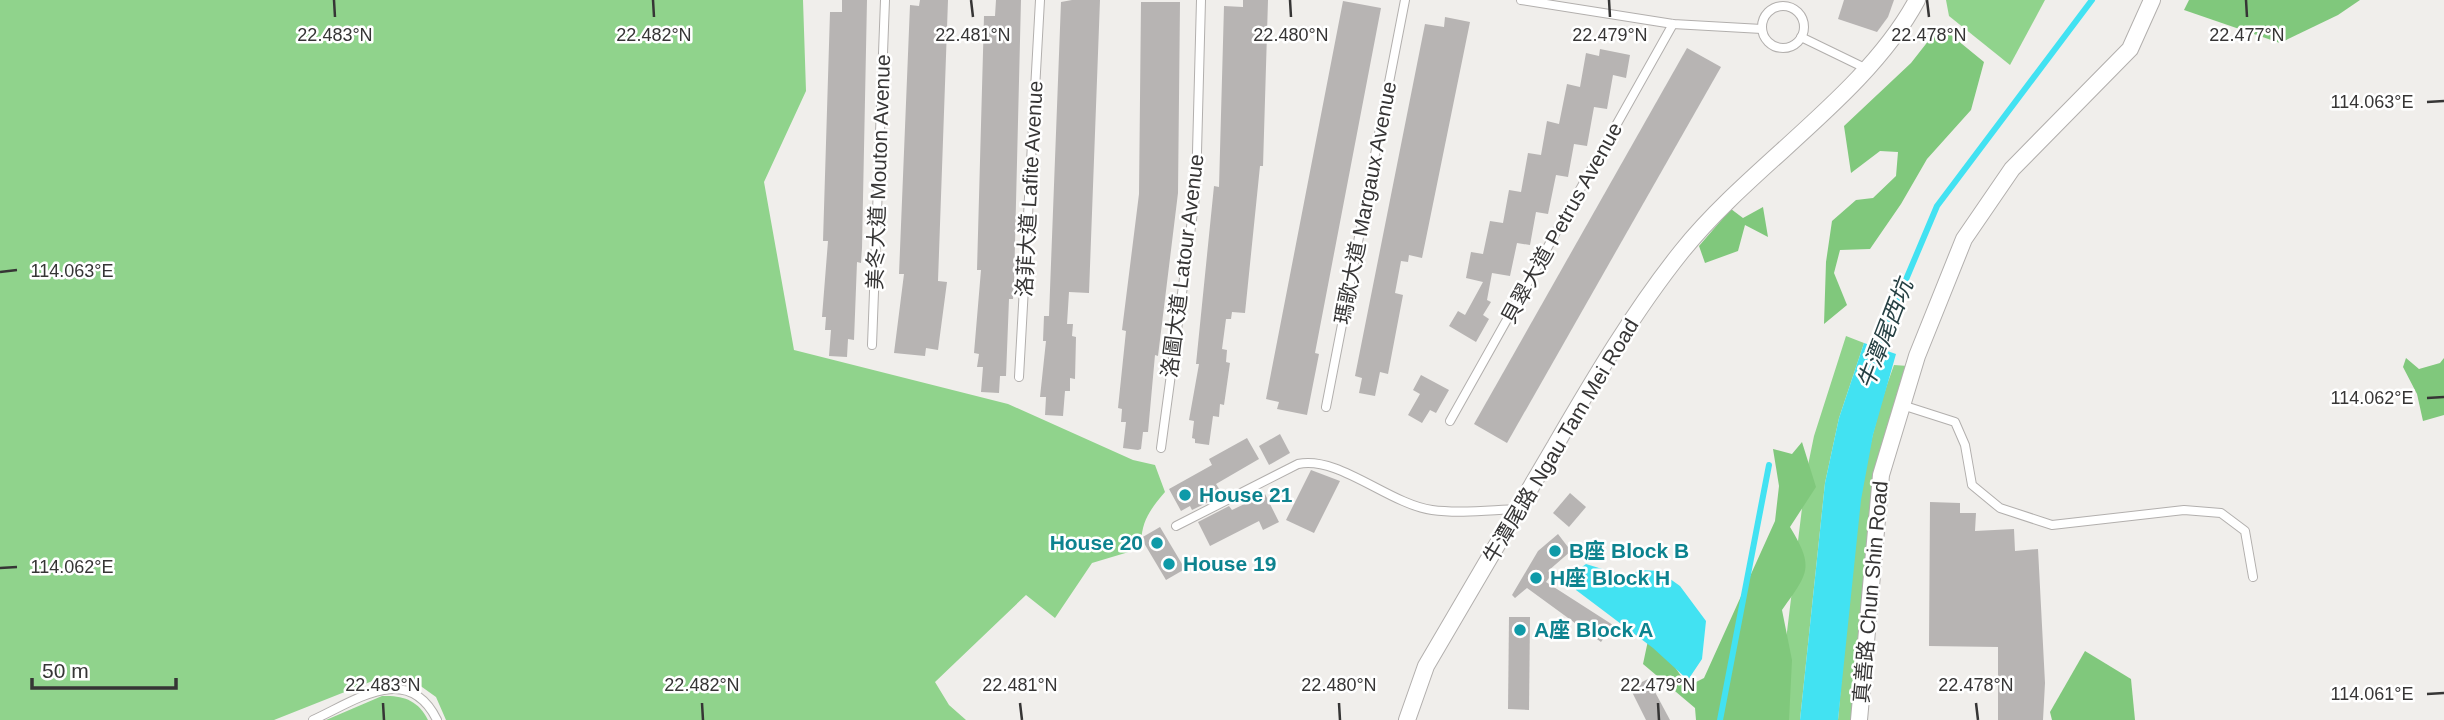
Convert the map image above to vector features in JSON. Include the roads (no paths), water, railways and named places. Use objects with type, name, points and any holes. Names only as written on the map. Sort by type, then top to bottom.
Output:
[{"type":"street","name":"牛潭尾路 Ngau Tam Mei Road","points":[[1407,720],[1426,666],[1609,354],[1683,250],[1763,166],[1867,69],[1906,22],[1917,0]]},
{"type":"street","name":"真善路 Chun Shin Road","points":[[1859,720],[1881,475],[1917,354],[1964,239],[2012,169],[2130,49],[2152,0]]},
{"type":"lane","name":"美冬大道 Mouton Avenue","points":[[872,345],[885,0]]},
{"type":"lane","name":"洛菲大道 Lafite Avenue","points":[[1019,377],[1040,0]]},
{"type":"lane","name":"洛圖大道 Latour Avenue","points":[[1161,448],[1196,190],[1200,0]]},
{"type":"lane","name":"瑪歌大道 Margaux Avenue","points":[[1326,407],[1405,0]]},
{"type":"lane","points":[[1521,0],[1673,24],[1762,29]]},
{"type":"lane","points":[[1790,3],[1803,23],[1801,37],[1792,46],[1779,47],[1767,41],[1762,29],[1769,11],[1790,3]]},
{"type":"lane","name":"貝翠大道 Petrus Avenue","points":[[1450,421],[1673,24]]},
{"type":"lane","points":[[1801,37],[1867,69]]},
{"type":"lane","points":[[1902,405],[1955,422],[1965,445],[1972,485],[2000,508],[2052,525],[2184,510],[2221,513],[2245,531],[2253,577]]},
{"type":"lane","points":[[1176,526],[1298,464],[1310,461],[1325,464],[1382,493],[1430,510],[1518,509]]},
{"type":"lane","points":[[313,720],[374,692],[392,688],[408,690],[422,697],[437,720]]},
{"type":"water","points":[[1864,343],[1896,354],[1873,435],[1861,500],[1838,720],[1800,720],[1825,483],[1839,418]]},
{"type":"water","points":[[1586,564],[1625,576],[1641,570],[1659,571],[1680,586],[1706,621],[1702,659],[1688,680],[1653,648],[1576,590],[1575,572]]},
{"type":"waterway","name":"牛潭尾西坑","points":[[1875,353],[1937,206],[2092,0]]},
{"type":"waterway","points":[[1720,720],[1769,465]]},
{"type":"place","name":"House 21","points":[[1185,495]]},
{"type":"place","name":"House 20","points":[[1157,543]]},
{"type":"place","name":"B座 Block B","points":[[1555,551]]},
{"type":"place","name":"House 19","points":[[1169,564]]},
{"type":"place","name":"H座 Block H","points":[[1536,578]]},
{"type":"place","name":"A座 Block A","points":[[1520,630]]}]
